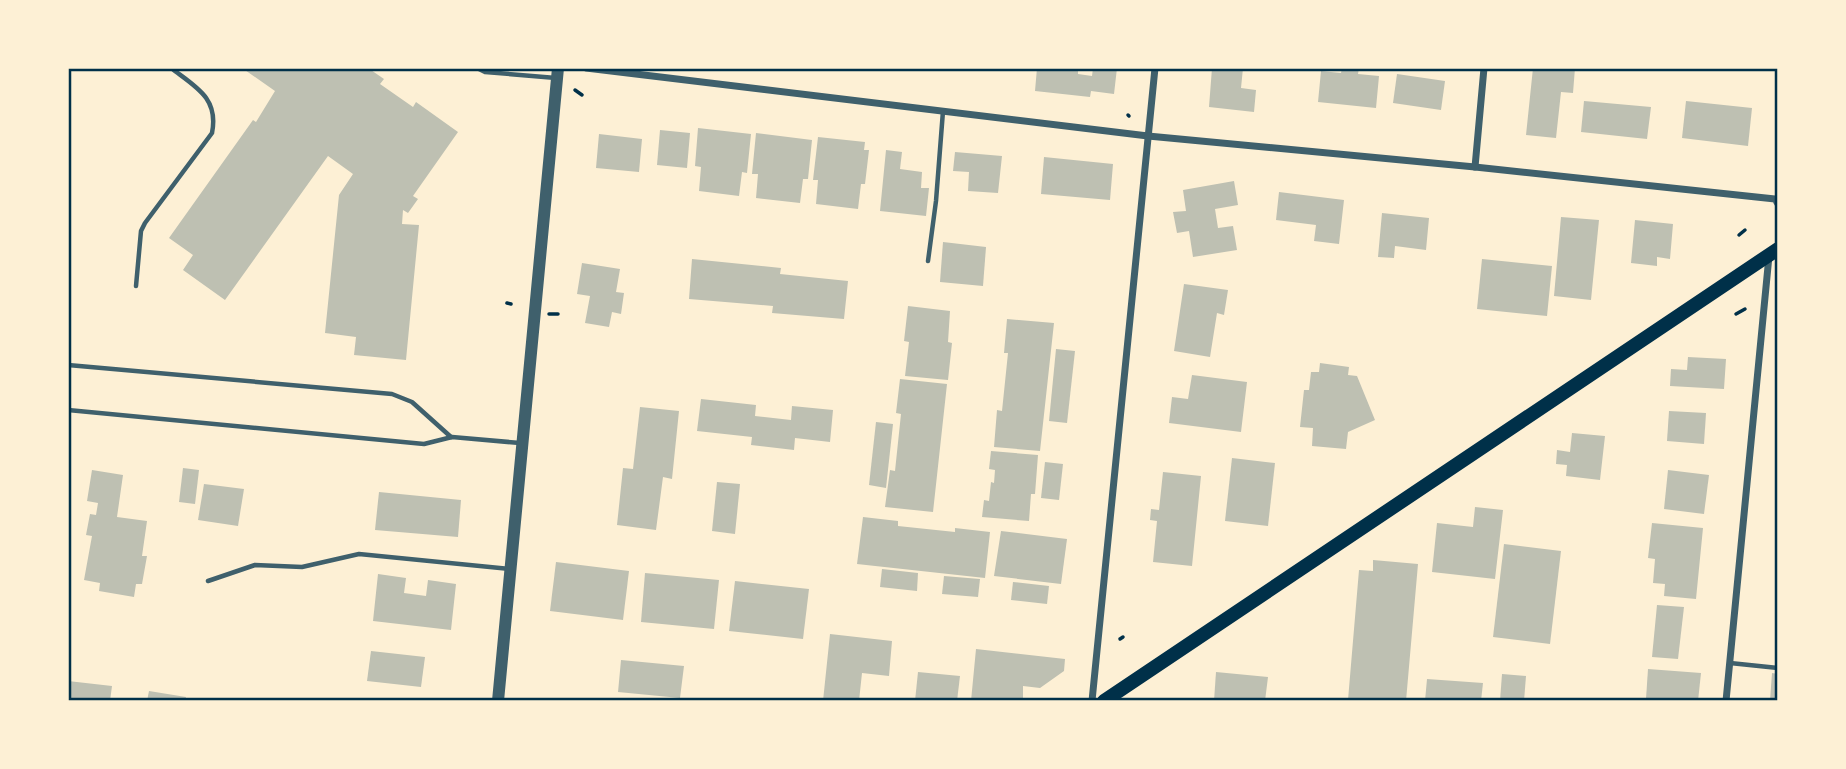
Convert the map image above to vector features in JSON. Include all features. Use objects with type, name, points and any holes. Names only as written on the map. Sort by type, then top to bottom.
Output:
[{"type":"main road","points":[[1104,701],[1773,252]]},
{"type":"street","points":[[586,68],[1148,136],[1774,199],[1778,204]]},
{"type":"street","points":[[1091,701],[1155,68]]},
{"type":"street","points":[[1475,167],[1484,68]]},
{"type":"street","points":[[498,701],[558,73]]},
{"type":"street","points":[[1726,701],[1773,252]]},
{"type":"lane","points":[[136,286],[141,231],[212,132],[215,120],[212,108],[201,90],[171,68]]},
{"type":"lane","points":[[477,68],[485,72],[558,73]]},
{"type":"lane","points":[[928,261],[943,111]]},
{"type":"lane","points":[[68,365],[392,394],[412,402],[452,437]]},
{"type":"lane","points":[[68,410],[424,444],[452,437],[523,444]]},
{"type":"lane","points":[[208,581],[255,565],[302,568],[359,554],[511,569]]},
{"type":"lane","points":[[1730,663],[1778,668]]},
{"type":"path","points":[[575,90],[582,94]]},
{"type":"path","points":[[1739,235],[1745,230]]},
{"type":"path","points":[[1736,314],[1745,309]]},
{"type":"building","points":[[242,68],[368,68],[384,79],[380,84],[413,107],[416,102],[458,132],[413,196],[418,199],[408,213],[403,210],[402,224],[419,225],[406,360],[354,355],[356,337],[325,333],[339,195],[353,174],[328,156],[225,300],[183,270],[193,255],[169,238],[253,120],[256,122],[275,91]]},
{"type":"building","points":[[1037,68],[1078,68],[1078,74],[1092,76],[1093,68],[1117,68],[1114,94],[1091,91],[1090,97],[1035,91]]},
{"type":"building","points":[[1212,68],[1243,68],[1241,88],[1256,90],[1254,112],[1209,107]]},
{"type":"building","points":[[1342,68],[1359,68],[1358,74],[1379,76],[1376,108],[1318,102],[1321,71],[1341,73]]},
{"type":"building","points":[[1533,68],[1575,68],[1573,93],[1561,92],[1556,138],[1526,135]]},
{"type":"building","points":[[1397,74],[1445,81],[1441,110],[1393,103]]},
{"type":"building","points":[[1584,101],[1651,107],[1647,139],[1581,132]]},
{"type":"building","points":[[1686,101],[1752,108],[1748,146],[1682,138]]},
{"type":"building","points":[[698,128],[751,134],[747,173],[742,172],[739,196],[699,191],[701,167],[695,166]]},
{"type":"building","points":[[660,130],[690,133],[687,168],[657,165]]},
{"type":"building","points":[[756,133],[812,140],[808,179],[803,179],[800,203],[756,198],[758,174],[752,174]]},
{"type":"building","points":[[599,134],[642,139],[639,172],[596,168]]},
{"type":"building","points":[[818,137],[865,142],[864,150],[869,150],[865,184],[861,184],[858,209],[816,204],[818,180],[813,180]]},
{"type":"building","points":[[886,150],[902,152],[900,169],[922,172],[921,188],[929,188],[926,216],[880,211]]},
{"type":"building","points":[[955,152],[1002,156],[998,193],[968,191],[969,172],[953,171]]},
{"type":"building","points":[[1044,157],[1113,164],[1110,200],[1041,194]]},
{"type":"building","points":[[1234,181],[1238,205],[1215,209],[1218,228],[1233,226],[1237,250],[1193,257],[1189,231],[1177,233],[1173,212],[1186,211],[1183,190]]},
{"type":"building","points":[[1279,192],[1344,200],[1339,244],[1314,241],[1316,225],[1276,220]]},
{"type":"building","points":[[1382,213],[1429,218],[1426,250],[1395,246],[1394,258],[1378,257]]},
{"type":"building","points":[[1561,217],[1599,220],[1591,300],[1554,296]]},
{"type":"building","points":[[1635,220],[1673,224],[1670,259],[1657,257],[1657,266],[1631,263]]},
{"type":"building","points":[[943,242],[986,247],[983,286],[940,282]]},
{"type":"building","points":[[692,259],[781,268],[780,274],[848,281],[844,319],[772,313],[773,306],[689,299]]},
{"type":"building","points":[[1482,259],[1552,266],[1547,316],[1477,309]]},
{"type":"building","points":[[582,263],[620,269],[616,292],[624,293],[621,314],[612,312],[609,327],[585,323],[590,296],[577,294]]},
{"type":"building","points":[[1184,284],[1228,290],[1224,315],[1217,313],[1210,357],[1174,351]]},
{"type":"building","points":[[908,306],[950,311],[948,342],[952,343],[948,380],[905,376],[909,342],[904,341]]},
{"type":"building","points":[[1007,319],[1054,323],[1040,451],[994,447],[997,410],[1002,411],[1008,353],[1004,353]]},
{"type":"building","points":[[1056,349],[1075,351],[1067,423],[1049,421]]},
{"type":"building","points":[[1688,357],[1726,359],[1724,389],[1670,386],[1671,369],[1687,370]]},
{"type":"building","points":[[1320,363],[1349,367],[1348,375],[1357,376],[1375,420],[1348,432],[1346,449],[1312,446],[1313,428],[1300,427],[1304,390],[1309,390],[1311,372],[1319,372]]},
{"type":"building","points":[[1192,375],[1247,382],[1241,432],[1169,423],[1172,397],[1188,399]]},
{"type":"building","points":[[900,379],[947,384],[933,512],[885,507],[890,470],[895,471],[901,414],[896,413]]},
{"type":"building","points":[[701,399],[756,405],[755,416],[791,420],[792,406],[833,410],[830,442],[795,438],[794,450],[751,445],[752,437],[697,431]]},
{"type":"building","points":[[640,407],[679,411],[672,479],[663,477],[656,530],[617,525],[623,468],[633,469]]},
{"type":"building","points":[[1669,411],[1706,413],[1704,444],[1667,441]]},
{"type":"building","points":[[876,422],[893,424],[886,488],[869,485]]},
{"type":"building","points":[[1572,433],[1605,436],[1600,480],[1566,476],[1567,465],[1556,464],[1557,450],[1570,452]]},
{"type":"building","points":[[991,451],[1038,455],[1035,494],[1031,494],[1029,521],[982,517],[984,500],[989,501],[991,482],[994,483],[995,470],[989,469]]},
{"type":"building","points":[[1232,458],[1275,463],[1268,526],[1225,521]]},
{"type":"building","points":[[1045,462],[1063,464],[1059,500],[1041,498]]},
{"type":"building","points":[[183,468],[199,470],[195,504],[179,502]]},
{"type":"building","points":[[92,470],[123,475],[117,517],[147,521],[142,556],[147,556],[142,584],[136,584],[134,597],[99,591],[100,583],[84,580],[92,536],[86,535],[90,514],[96,515],[98,503],[87,501]]},
{"type":"building","points":[[1668,470],[1709,475],[1704,514],[1664,509]]},
{"type":"building","points":[[1163,472],[1201,476],[1192,566],[1153,562],[1157,521],[1150,520],[1151,509],[1159,510]]},
{"type":"building","points":[[717,482],[740,484],[735,534],[712,531]]},
{"type":"building","points":[[204,484],[244,489],[238,526],[198,520]]},
{"type":"building","points":[[379,492],[461,500],[458,537],[375,530]]},
{"type":"building","points":[[1475,507],[1503,510],[1495,579],[1432,572],[1437,523],[1473,527]]},
{"type":"building","points":[[863,517],[898,521],[898,526],[955,532],[955,528],[990,532],[985,578],[857,564]]},
{"type":"building","points":[[1652,523],[1703,528],[1696,599],[1664,596],[1665,584],[1653,583],[1655,559],[1648,558]]},
{"type":"building","points":[[1001,531],[1067,539],[1061,584],[994,576]]},
{"type":"building","points":[[1504,544],[1561,551],[1550,644],[1493,637]]},
{"type":"building","points":[[1373,560],[1418,564],[1406,701],[1348,700],[1359,570],[1373,571]]},
{"type":"building","points":[[556,562],[629,571],[623,620],[550,611]]},
{"type":"building","points":[[882,569],[918,573],[917,591],[880,587]]},
{"type":"building","points":[[645,573],[719,580],[714,629],[641,622]]},
{"type":"building","points":[[378,574],[406,578],[404,593],[426,596],[428,580],[456,584],[451,630],[373,621]]},
{"type":"building","points":[[944,576],[980,579],[978,597],[942,594]]},
{"type":"building","points":[[735,581],[809,589],[803,639],[729,631]]},
{"type":"building","points":[[1013,582],[1049,586],[1047,604],[1011,600]]},
{"type":"building","points":[[1657,605],[1684,607],[1678,659],[1652,657]]},
{"type":"building","points":[[830,634],[892,641],[889,676],[862,673],[859,701],[823,701]]},
{"type":"building","points":[[976,649],[1065,659],[1064,671],[1040,688],[1023,686],[1023,701],[971,701]]},
{"type":"building","points":[[371,651],[425,657],[421,687],[367,681]]},
{"type":"building","points":[[621,660],[684,666],[680,698],[618,692]]},
{"type":"building","points":[[1648,669],[1701,673],[1698,701],[1646,699]]},
{"type":"building","points":[[918,672],[960,676],[957,701],[915,701]]},
{"type":"building","points":[[1216,672],[1268,677],[1265,701],[1214,701]]},
{"type":"building","points":[[1772,673],[1778,674],[1778,701],[1770,701]]},
{"type":"building","points":[[1502,674],[1526,676],[1524,701],[1500,701]]},
{"type":"building","points":[[1427,679],[1483,683],[1481,701],[1425,701]]},
{"type":"building","points":[[68,681],[112,686],[110,701],[68,701]]},
{"type":"building","points":[[149,691],[186,697],[185,701],[147,701]]}]
